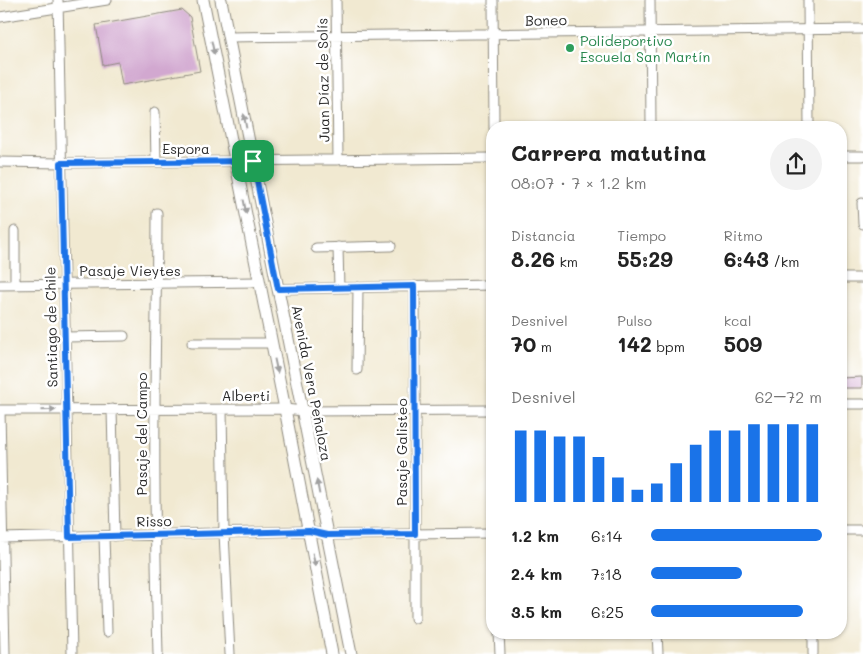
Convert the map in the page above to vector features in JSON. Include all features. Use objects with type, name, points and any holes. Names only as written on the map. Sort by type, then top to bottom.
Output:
[{"type":"main road","points":[[203,0],[332,654]]},
{"type":"main road","name":"Avenida Vera Peñaloza","points":[[221,0],[351,654]]},
{"type":"street","points":[[0,17],[58,4],[107,0]]},
{"type":"street","name":"Juan Díaz de Solís","points":[[336,0],[338,160]]},
{"type":"street","points":[[493,0],[494,121]]},
{"type":"street","points":[[650,0],[651,121]]},
{"type":"street","points":[[808,0],[809,121]]},
{"type":"street","name":"Santiago de Chile","points":[[58,4],[72,654]]},
{"type":"street","name":"Boneo","points":[[229,37],[863,29]]},
{"type":"street","points":[[154,112],[156,162]]},
{"type":"street","points":[[847,156],[863,156]]},
{"type":"street","name":"Espora","points":[[0,162],[236,162],[486,158]]},
{"type":"street","points":[[862,203],[863,224]]},
{"type":"street","name":"Pasaje del Campo","points":[[157,213],[155,535],[158,654]]},
{"type":"street","points":[[15,230],[15,285]]},
{"type":"street","points":[[316,248],[391,246]]},
{"type":"street","points":[[338,247],[338,288]]},
{"type":"street","points":[[847,278],[863,278]]},
{"type":"street","name":"Pasaje Vieytes","points":[[0,285],[259,282]]},
{"type":"street","points":[[278,289],[486,285]]},
{"type":"street","name":"Pasaje Galisteo","points":[[414,286],[416,618]]},
{"type":"street","points":[[357,370],[358,287]]},
{"type":"street","points":[[65,337],[124,336]]},
{"type":"street","points":[[192,344],[272,343]]},
{"type":"street","points":[[847,404],[863,404]]},
{"type":"street","points":[[222,409],[224,534],[230,654]]},
{"type":"street","points":[[0,410],[1,538],[6,654]]},
{"type":"street","name":"Alberti","points":[[0,410],[486,410]]},
{"type":"street","points":[[112,410],[115,536]]},
{"type":"street","points":[[847,530],[863,530]]},
{"type":"street","name":"Risso","points":[[1,538],[309,531],[327,535],[486,533]]},
{"type":"street","points":[[104,536],[107,632]]},
{"type":"street","points":[[499,639],[500,654]]},
{"type":"street","points":[[657,639],[658,654]]},
{"type":"street","points":[[813,639],[813,654]]},
{"type":"building","points":[[182,10],[190,17],[200,71],[122,85],[118,62],[103,65],[96,25]]},
{"type":"building","points":[[862,377],[862,388],[847,388],[847,378]]},
{"type":"place","name":"Polideportivo Escuela San Martín","points":[[570,48]]},
{"type":"route","points":[[253,161],[278,289],[414,286],[415,534],[327,535],[309,531],[69,537],[61,163],[253,161]]}]
